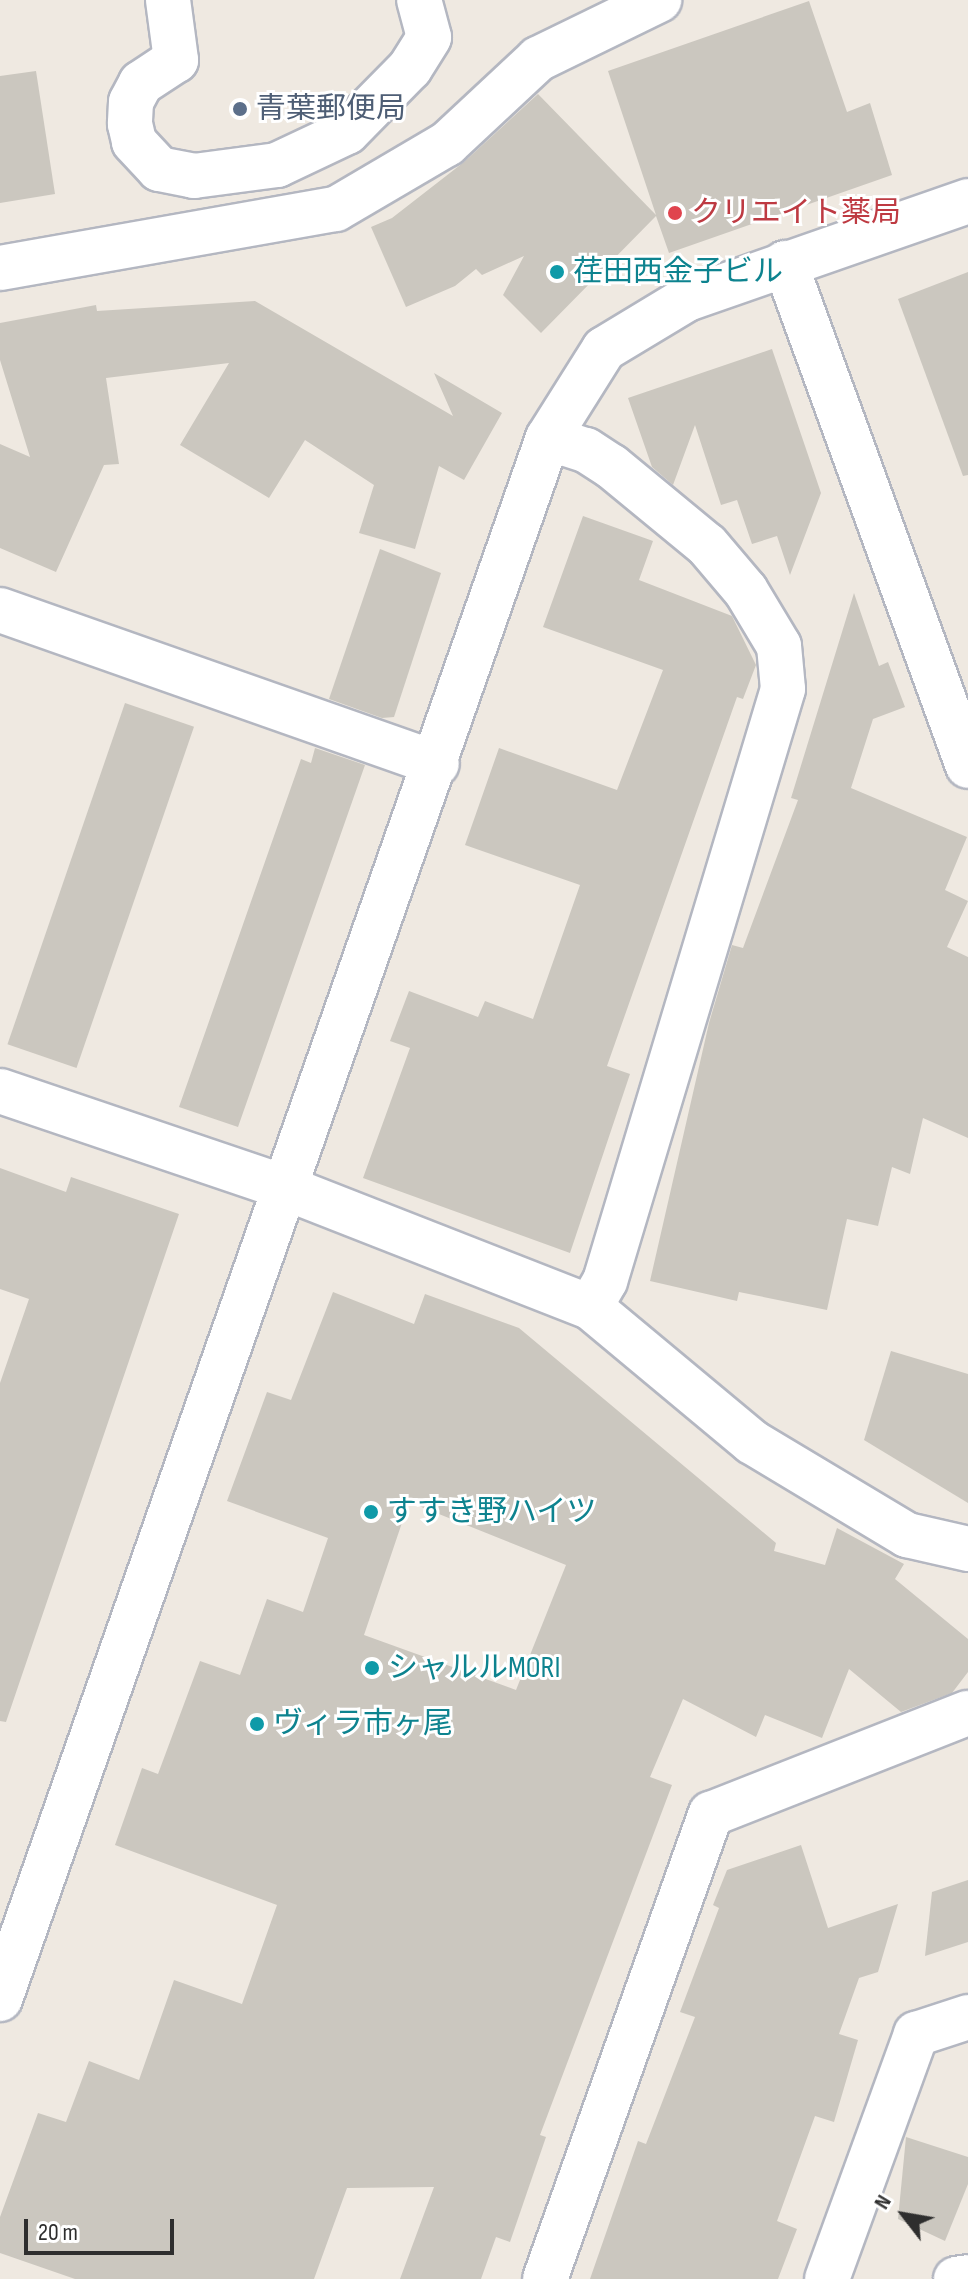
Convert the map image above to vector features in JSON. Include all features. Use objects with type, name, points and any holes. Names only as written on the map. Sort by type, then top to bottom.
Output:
[{"type":"street","points":[[168,0],[176,60],[141,83],[131,102],[130,124],[134,142],[159,169],[194,176],[277,165],[347,132],[410,68],[429,37],[419,0]]},
{"type":"street","points":[[0,268],[336,209],[447,144],[538,59],[659,0]]},
{"type":"street","points":[[0,1999],[437,764],[548,438],[604,349],[687,299],[968,201]]},
{"type":"street","points":[[785,263],[968,766]]},
{"type":"street","points":[[548,438],[599,458],[707,545],[746,591],[779,646],[783,689],[605,1281],[590,1307]]},
{"type":"street","points":[[0,610],[437,764]]},
{"type":"street","points":[[0,1091],[286,1188],[590,1307],[752,1442],[907,1535],[968,1549]]},
{"type":"street","points":[[545,2279],[711,1814],[968,1713]]},
{"type":"street","points":[[827,2279],[916,2034],[968,2017]]},
{"type":"street","points":[[956,2279],[968,2277]]},
{"type":"building","points":[[809,1],[847,112],[870,103],[892,175],[669,253],[656,216],[541,333],[503,295],[524,256],[482,275],[476,269],[455,286],[406,307],[371,227],[392,218],[464,162],[538,94],[656,215],[608,71]]},
{"type":"building","points":[[36,71],[55,194],[0,203],[0,76]]},
{"type":"building","points":[[968,272],[968,475],[963,476],[898,299]]},
{"type":"building","points":[[255,301],[453,416],[434,373],[502,413],[464,480],[439,466],[415,549],[359,533],[374,485],[305,440],[269,498],[180,445],[229,363],[106,378],[119,464],[104,465],[56,572],[0,548],[0,444],[30,457],[0,360],[0,323],[96,305],[97,311]]},
{"type":"building","points":[[772,349],[821,493],[790,575],[777,536],[752,544],[737,500],[721,505],[695,425],[673,485],[652,467],[628,398]]},
{"type":"building","points":[[583,516],[653,541],[639,580],[732,616],[756,665],[743,699],[737,697],[607,1066],[630,1074],[570,1253],[363,1178],[410,1048],[390,1041],[409,991],[478,1017],[485,1001],[533,1019],[580,885],[465,845],[499,748],[617,790],[663,670],[543,627]]},
{"type":"building","points":[[380,549],[441,573],[394,717],[382,718],[329,699]]},
{"type":"building","points":[[854,593],[879,666],[888,662],[905,707],[873,719],[851,788],[967,837],[945,890],[968,901],[947,947],[968,957],[968,1138],[923,1118],[910,1174],[892,1167],[878,1226],[847,1219],[827,1310],[739,1292],[737,1301],[650,1281],[709,1023],[732,945],[743,948],[798,800],[791,798]]},
{"type":"building","points":[[125,703],[194,727],[76,1068],[7,1044]]},
{"type":"building","points":[[315,748],[365,765],[238,1127],[179,1107],[301,759],[311,763]]},
{"type":"building","points":[[0,1168],[66,1192],[71,1177],[179,1214],[6,1722],[0,1721],[0,1383],[29,1299],[0,1289]]},
{"type":"building","points":[[333,1292],[414,1324],[425,1294],[519,1328],[776,1543],[774,1551],[825,1565],[837,1528],[904,1564],[895,1579],[968,1639],[968,1672],[952,1693],[901,1712],[849,1669],[822,1738],[765,1715],[756,1737],[683,1699],[650,1777],[672,1785],[540,2135],[546,2137],[510,2242],[496,2237],[481,2279],[400,2279],[434,2187],[347,2188],[314,2279],[75,2279],[0,2253],[0,2217],[38,2113],[66,2122],[89,2061],[139,2080],[174,1980],[242,2004],[277,1905],[115,1845],[142,1768],[158,1774],[200,1661],[240,1675],[267,1599],[303,1612],[328,1538],[227,1501],[267,1392],[291,1400]],"holes":[[[409,1502],[566,1565],[516,1690],[364,1635]]]},
{"type":"building","points":[[891,1351],[968,1374],[968,1503],[864,1440]]},
{"type":"building","points":[[801,1845],[828,1928],[898,1904],[878,1972],[859,1978],[839,2034],[858,2040],[834,2122],[815,2116],[777,2221],[797,2229],[778,2279],[590,2279],[638,2141],[646,2144],[695,2017],[680,2012],[719,1908],[713,1905],[727,1870]]},
{"type":"building","points":[[968,1880],[968,1942],[925,1956],[932,1892]]},
{"type":"building","points":[[906,2137],[968,2157],[968,2184],[945,2241],[898,2219]]},
{"type":"place","name":"青葉郵便局","points":[[240,109]]},
{"type":"place","name":"クリエイト薬局","points":[[675,213]]},
{"type":"place","name":"荏田西金子ビル","points":[[557,272]]},
{"type":"place","name":"すすき野ハイツ","points":[[371,1512]]},
{"type":"place","name":"シャルルMORI","points":[[372,1668]]},
{"type":"place","name":"ヴィラ市ヶ尾","points":[[257,1724]]}]
